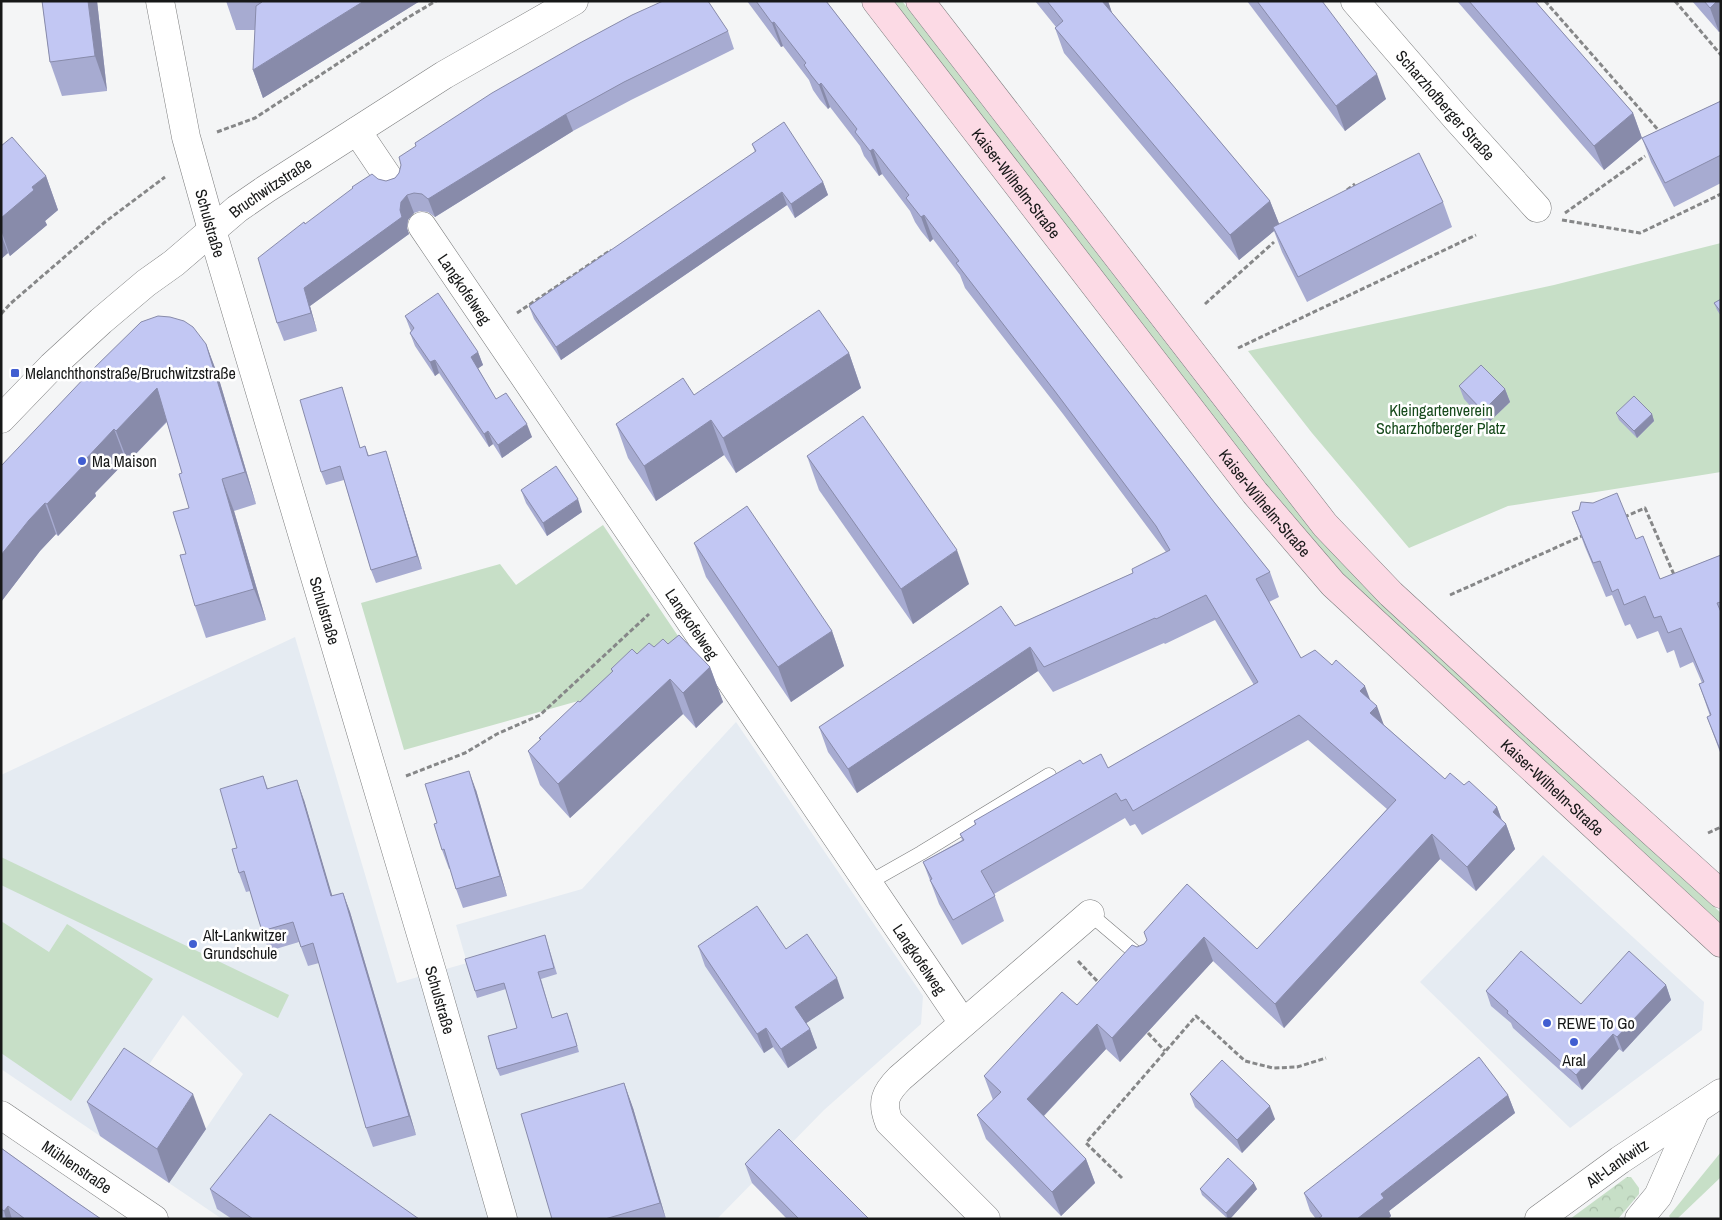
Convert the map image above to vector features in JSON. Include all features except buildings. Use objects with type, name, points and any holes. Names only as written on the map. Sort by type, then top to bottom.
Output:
[{"type":"main road","name":"Kaiser-Wilhelm-Straße","points":[[876,1],[1255,493],[1314,564],[1490,732],[1721,944]]},
{"type":"main road","name":"Kaiser-Wilhelm-Straße","points":[[920,1],[1325,524],[1361,564],[1405,607],[1721,894]]},
{"type":"street","name":"Schulstraße","points":[[160,1],[186,137],[212,230],[419,927],[503,1219]]},
{"type":"street","name":"Bruchwitzstraße","points":[[1,419],[52,366],[101,321],[146,283],[174,263],[237,208],[444,75],[574,1]]},
{"type":"street","name":"Scharzhofberger Straße","points":[[1355,1],[1537,208]]},
{"type":"street","points":[[357,131],[392,183]]},
{"type":"street","name":"Langkofelweg","points":[[422,226],[963,1023]]},
{"type":"street","points":[[986,1219],[890,1122],[885,1112],[885,1102],[889,1089],[1090,914]]},
{"type":"street","name":"Alt-Lankwitz","points":[[1539,1219],[1620,1160],[1721,1093]]},
{"type":"street","name":"Alt-Lankwitz","points":[[1639,1219],[1658,1196],[1696,1110]]},
{"type":"street","name":"Mühlenstraße","points":[[1,1115],[154,1219]]},
{"type":"lane","points":[[868,883],[921,854],[1049,775]]},
{"type":"lane","points":[[1090,914],[1147,963]]},
{"type":"path","points":[[217,132],[255,118],[436,1]]},
{"type":"path","points":[[1545,1],[1665,138]]},
{"type":"path","points":[[1675,1],[1721,55]]},
{"type":"path","points":[[1645,156],[1556,219],[1640,233],[1721,194]]},
{"type":"path","points":[[1,314],[30,286],[105,222],[165,177]]},
{"type":"path","points":[[1340,195],[1356,184]]},
{"type":"path","points":[[1238,348],[1476,235]]},
{"type":"path","points":[[1205,304],[1274,242]]},
{"type":"path","points":[[514,315],[612,249]]},
{"type":"path","points":[[1618,520],[1645,508],[1676,579]]},
{"type":"path","points":[[1450,595],[1592,532]]},
{"type":"path","points":[[406,776],[465,753],[497,734],[540,715],[653,610]]},
{"type":"path","points":[[1708,833],[1721,827]]},
{"type":"path","points":[[1059,941],[1100,984]]},
{"type":"path","points":[[1122,1178],[1086,1143],[1196,1016],[1244,1061],[1273,1068],[1297,1067],[1326,1058]]},
{"type":"path","points":[[1148,1033],[1165,1051]]},
{"type":"shaded area","name":"Alt-Lankwitzer Grundschule","points":[[295,637],[397,983],[467,963],[456,925],[582,889],[736,722],[923,996],[921,1024],[824,1110],[717,1219],[222,1219],[169,1183],[243,1074],[183,1015],[100,1136],[1,1069],[1,775]]},
{"type":"shaded area","points":[[1543,855],[1704,1002],[1702,1030],[1570,1128],[1420,982]]},
{"type":"green space","points":[[893,1],[902,1],[1250,452],[1324,542],[1404,626],[1721,913],[1721,925],[1379,611],[1339,571],[1251,467]]},
{"type":"green space","name":"Kleingartenverein Scharzhofberger Platz","points":[[1721,243],[1721,472],[1508,506],[1409,548],[1312,433],[1248,351],[1554,285]]},
{"type":"green space","points":[[603,525],[699,667],[404,750],[361,603],[500,564],[516,585]]},
{"type":"green space","points":[[1,857],[289,995],[278,1018],[1,885]]},
{"type":"green space","points":[[1,921],[49,952],[67,924],[153,979],[71,1101],[1,1053]]},
{"type":"green space","points":[[1721,1152],[1721,1177],[1677,1219],[1671,1219],[1669,1216]]},
{"type":"green space","points":[[1627,1177],[1631,1177],[1639,1188],[1639,1194],[1618,1219],[1570,1219]]},
{"type":"place","name":"Melanchthonstraße/Bruchwitzstraße","points":[[15,373]]},
{"type":"place","name":"Ma Maison","points":[[82,461]]},
{"type":"place","name":"Alt-Lankwitzer Grundschule","points":[[193,944]]},
{"type":"place","name":"REWE To Go","points":[[1547,1023]]},
{"type":"place","name":"Aral","points":[[1574,1042]]}]
